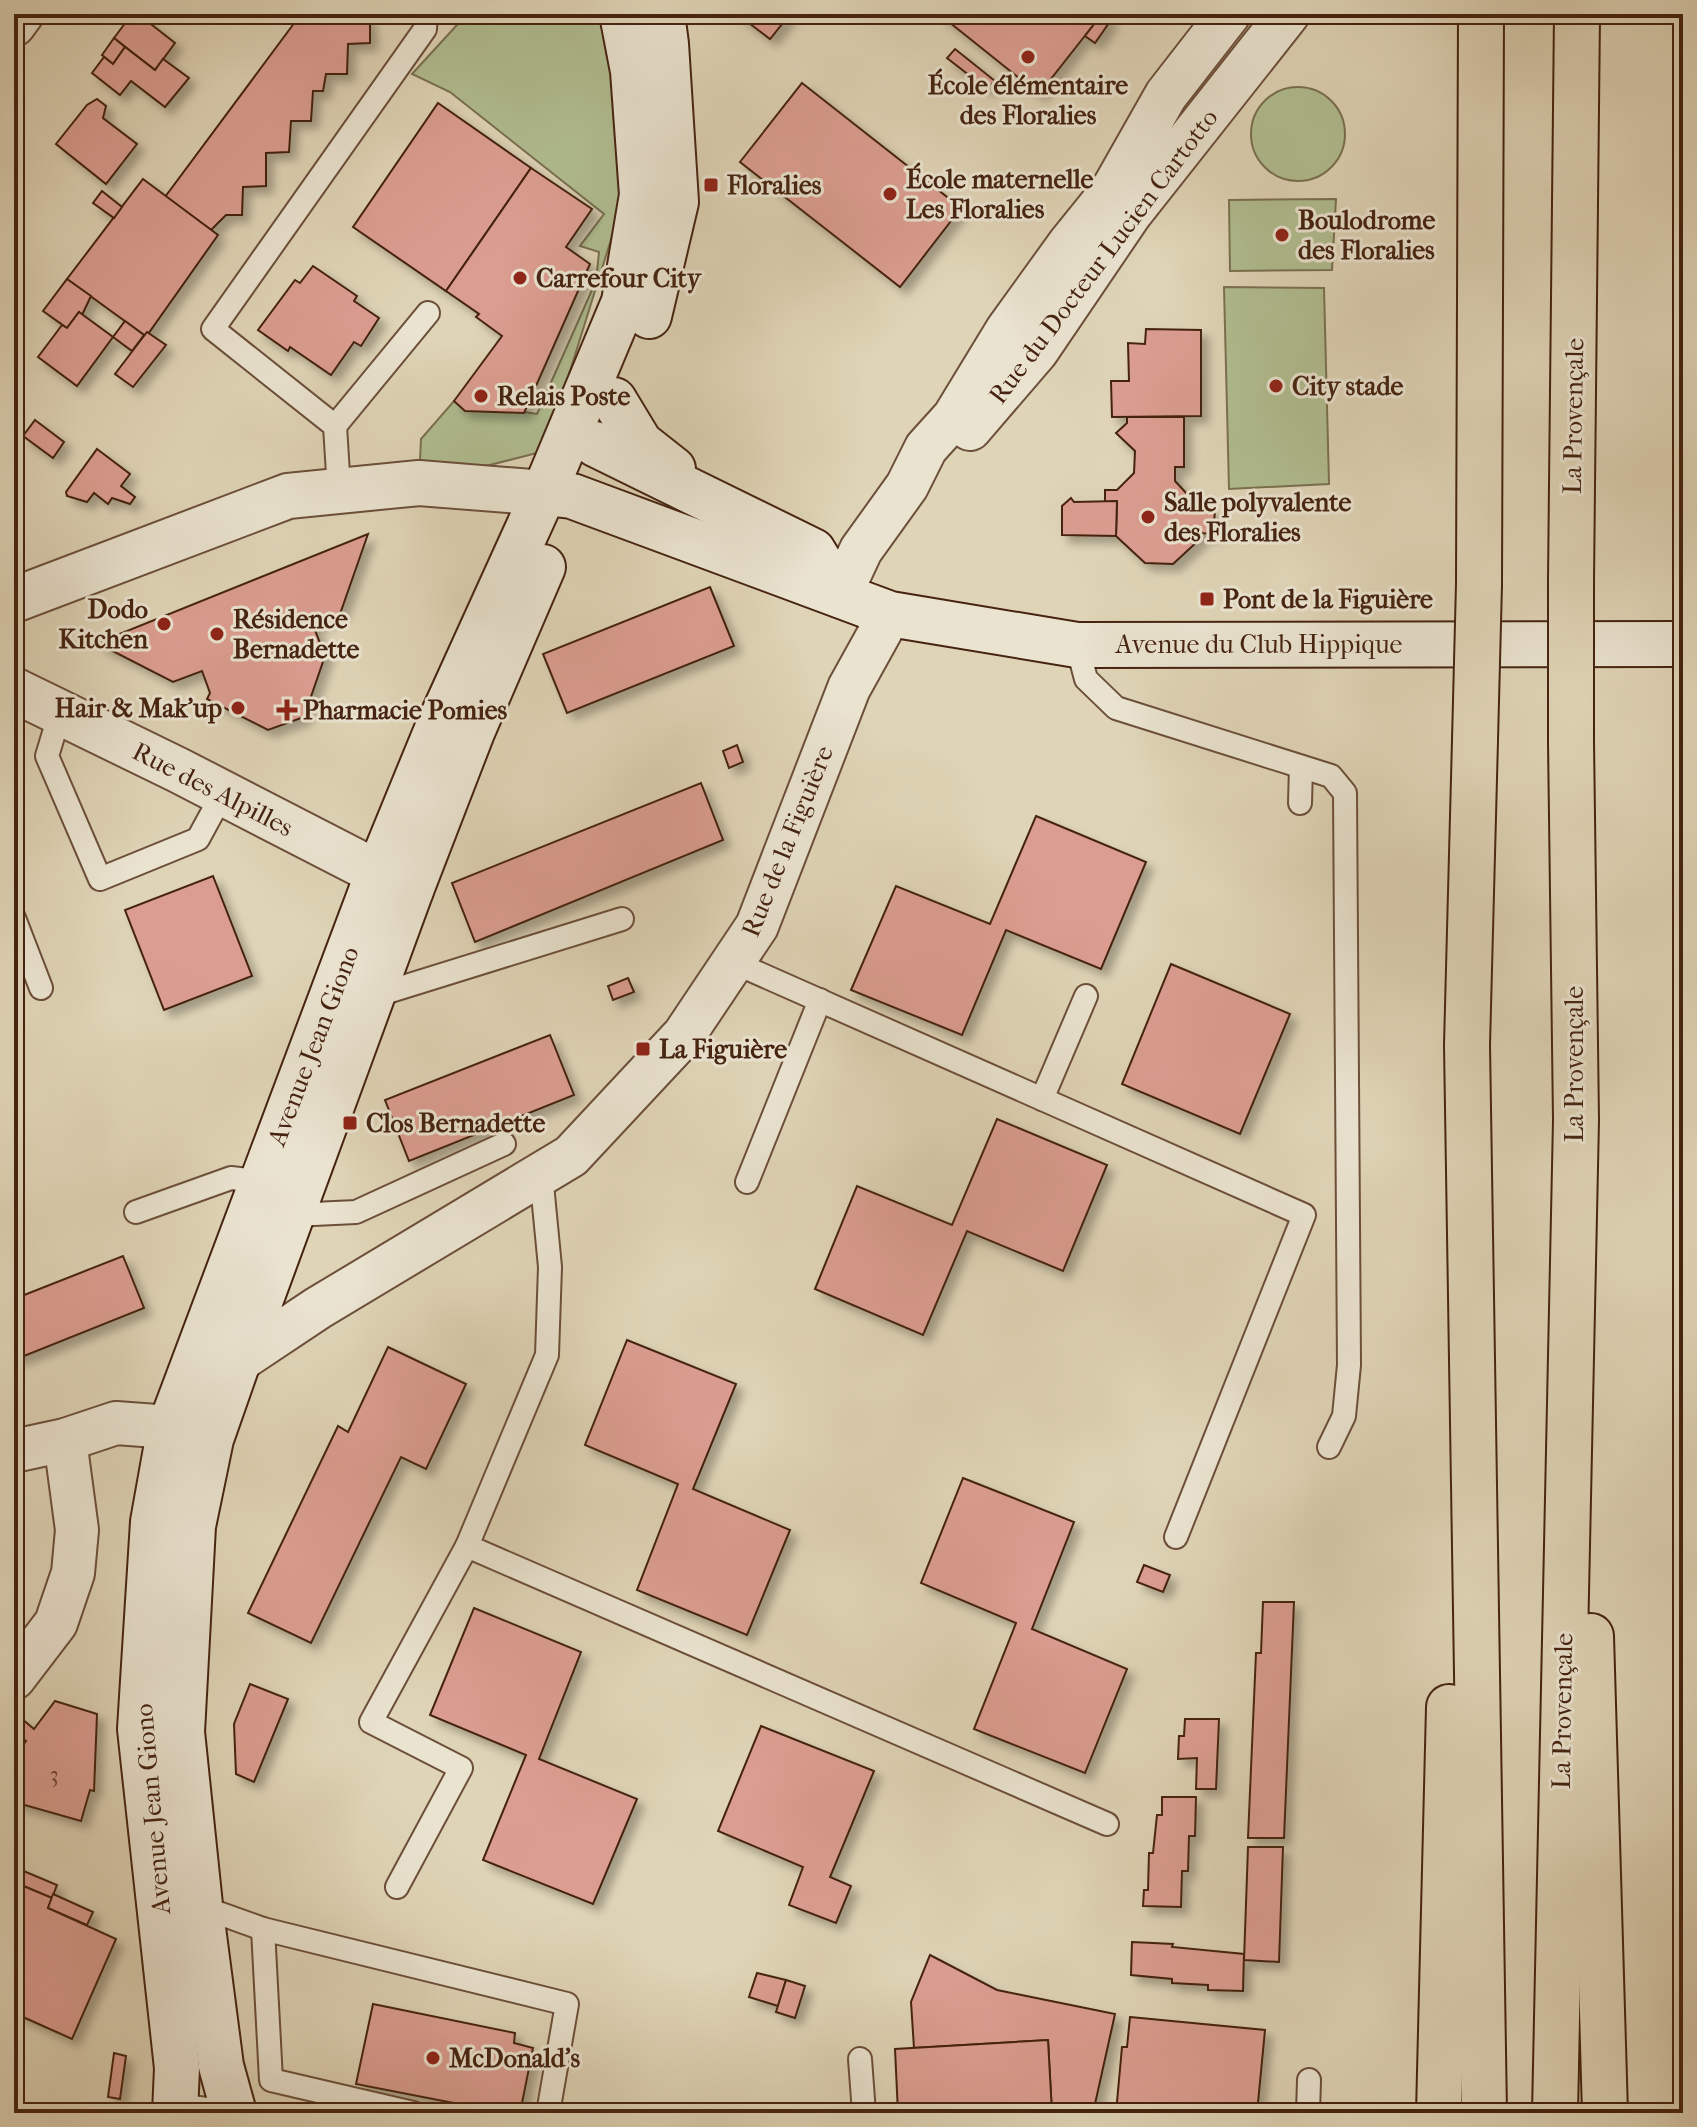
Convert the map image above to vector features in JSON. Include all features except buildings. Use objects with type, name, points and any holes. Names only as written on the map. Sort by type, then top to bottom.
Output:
[{"type":"highway","points":[[1438,2105],[1479,584],[1481,14]]},
{"type":"highway","name":"La Provençale","points":[[1554,2104],[1576,1120],[1571,581],[1577,14]]},
{"type":"highway","points":[[1467,1045],[1484,2104]]},
{"type":"highway","points":[[1576,1120],[1605,2104]]},
{"type":"main road","name":"Avenue Jean Giono","points":[[235,2112],[180,1906],[140,1729],[153,1522],[186,1424],[285,1195],[394,882],[472,732],[624,302],[642,195],[633,71],[622,14]]},
{"type":"main road","name":"Avenue Jean Giono","points":[[558,494],[595,444],[649,318],[676,202],[662,14]]},
{"type":"main road","points":[[614,400],[640,443],[716,503]]},
{"type":"main road","points":[[595,444],[813,551],[840,595]]},
{"type":"main road","name":"Avenue du Club Hippique","points":[[14,600],[288,496],[419,483],[558,494],[890,614],[1077,645],[1683,644]]},
{"type":"main road","name":"Rue des Alpilles","points":[[14,690],[394,882]]},
{"type":"main road","name":"Avenue Jean Giono","points":[[186,1424],[239,1359],[276,1260],[285,1195]]},
{"type":"main road","name":"Avenue Jean Giono","points":[[176,2109],[180,1906]]},
{"type":"street","points":[[14,25],[22,14]]},
{"type":"street","name":"Rue du Docteur Lucien Cartotto","points":[[840,595],[861,550],[907,486],[926,448],[954,417],[1007,330],[1111,192],[1166,95],[1229,14]]},
{"type":"street","name":"Rue du Docteur Lucien Cartotto","points":[[907,486],[970,429],[1037,351],[1130,214],[1288,14]]},
{"type":"street","name":"Rue de la Figuière","points":[[239,1359],[571,1156],[684,1035],[761,917],[849,688],[890,614]]},
{"type":"street","points":[[276,1260],[318,1308]]},
{"type":"street","points":[[14,1451],[65,1440],[116,1423],[186,1424]]},
{"type":"street","points":[[14,1678],[56,1623],[73,1573],[77,1530],[65,1440]]},
{"type":"lane","points":[[335,426],[213,329],[425,29],[426,14]]},
{"type":"lane","points":[[339,490],[335,426],[428,313]]},
{"type":"lane","points":[[1077,645],[1086,679],[1116,708],[1331,776],[1345,793],[1349,1365],[1344,1416],[1329,1447]]},
{"type":"lane","points":[[60,713],[47,756],[100,879],[198,839],[223,793]]},
{"type":"lane","points":[[1300,803],[1301,767]]},
{"type":"lane","points":[[14,918],[41,988]]},
{"type":"lane","points":[[354,991],[622,919]]},
{"type":"lane","points":[[733,962],[1304,1215],[1176,1537]]},
{"type":"lane","points":[[1042,1099],[1086,996]]},
{"type":"lane","points":[[747,1182],[820,1000]]},
{"type":"lane","points":[[136,1212],[231,1178],[356,1212],[504,1144]]},
{"type":"lane","points":[[397,1887],[461,1768],[371,1722],[467,1546],[547,1355],[550,1267],[541,1174]]},
{"type":"lane","points":[[467,1546],[1107,1824]]},
{"type":"lane","points":[[180,1906],[567,2004],[548,2113]]},
{"type":"lane","points":[[263,1929],[271,2080],[413,2113]]},
{"type":"lane","points":[[860,2059],[864,2113]]},
{"type":"lane","points":[[1308,2113],[1309,2080]]},
{"type":"lane","points":[[176,2109],[235,2112]]},
{"type":"green space","points":[[467,14],[609,14],[629,182],[545,451],[419,483],[421,439],[454,401],[537,414],[596,281],[599,252],[580,246],[604,214],[450,92],[412,74]]},
{"type":"green space","points":[[1289,87],[1307,87],[1332,100],[1342,116],[1345,134],[1342,152],[1332,168],[1307,181],[1289,181],[1264,168],[1251,143],[1251,125],[1264,100]]},
{"type":"green space","name":"Boulodrome des Floralies","points":[[1336,199],[1332,270],[1230,271],[1229,200]]},
{"type":"green space","name":"City stade","points":[[1224,287],[1324,288],[1329,484],[1229,489]]},
{"type":"place","name":"École élémentaire des Floralies","points":[[1028,57]]},
{"type":"place","name":"Floralies","points":[[711,185]]},
{"type":"place","name":"École maternelle Les Floralies","points":[[890,194]]},
{"type":"place","name":"Boulodrome des Floralies","points":[[1282,235]]},
{"type":"place","name":"Carrefour City","points":[[520,278]]},
{"type":"place","name":"City stade","points":[[1276,386]]},
{"type":"place","name":"Relais Poste","points":[[481,396]]},
{"type":"place","name":"Salle polyvalente des Floralies","points":[[1148,517]]},
{"type":"place","name":"Pont de la Figuière","points":[[1207,599]]},
{"type":"place","name":"Dodo Kitchen","points":[[164,624]]},
{"type":"place","name":"Résidence Bernadette","points":[[217,634]]},
{"type":"place","name":"Hair & Mak'up","points":[[238,708]]},
{"type":"place","name":"Pharmacie Pomies","points":[[287,710]]},
{"type":"place","name":"La Figuière","points":[[643,1049]]},
{"type":"place","name":"Clos Bernadette","points":[[350,1123]]},
{"type":"place","name":"McDonald's","points":[[433,2058]]}]
